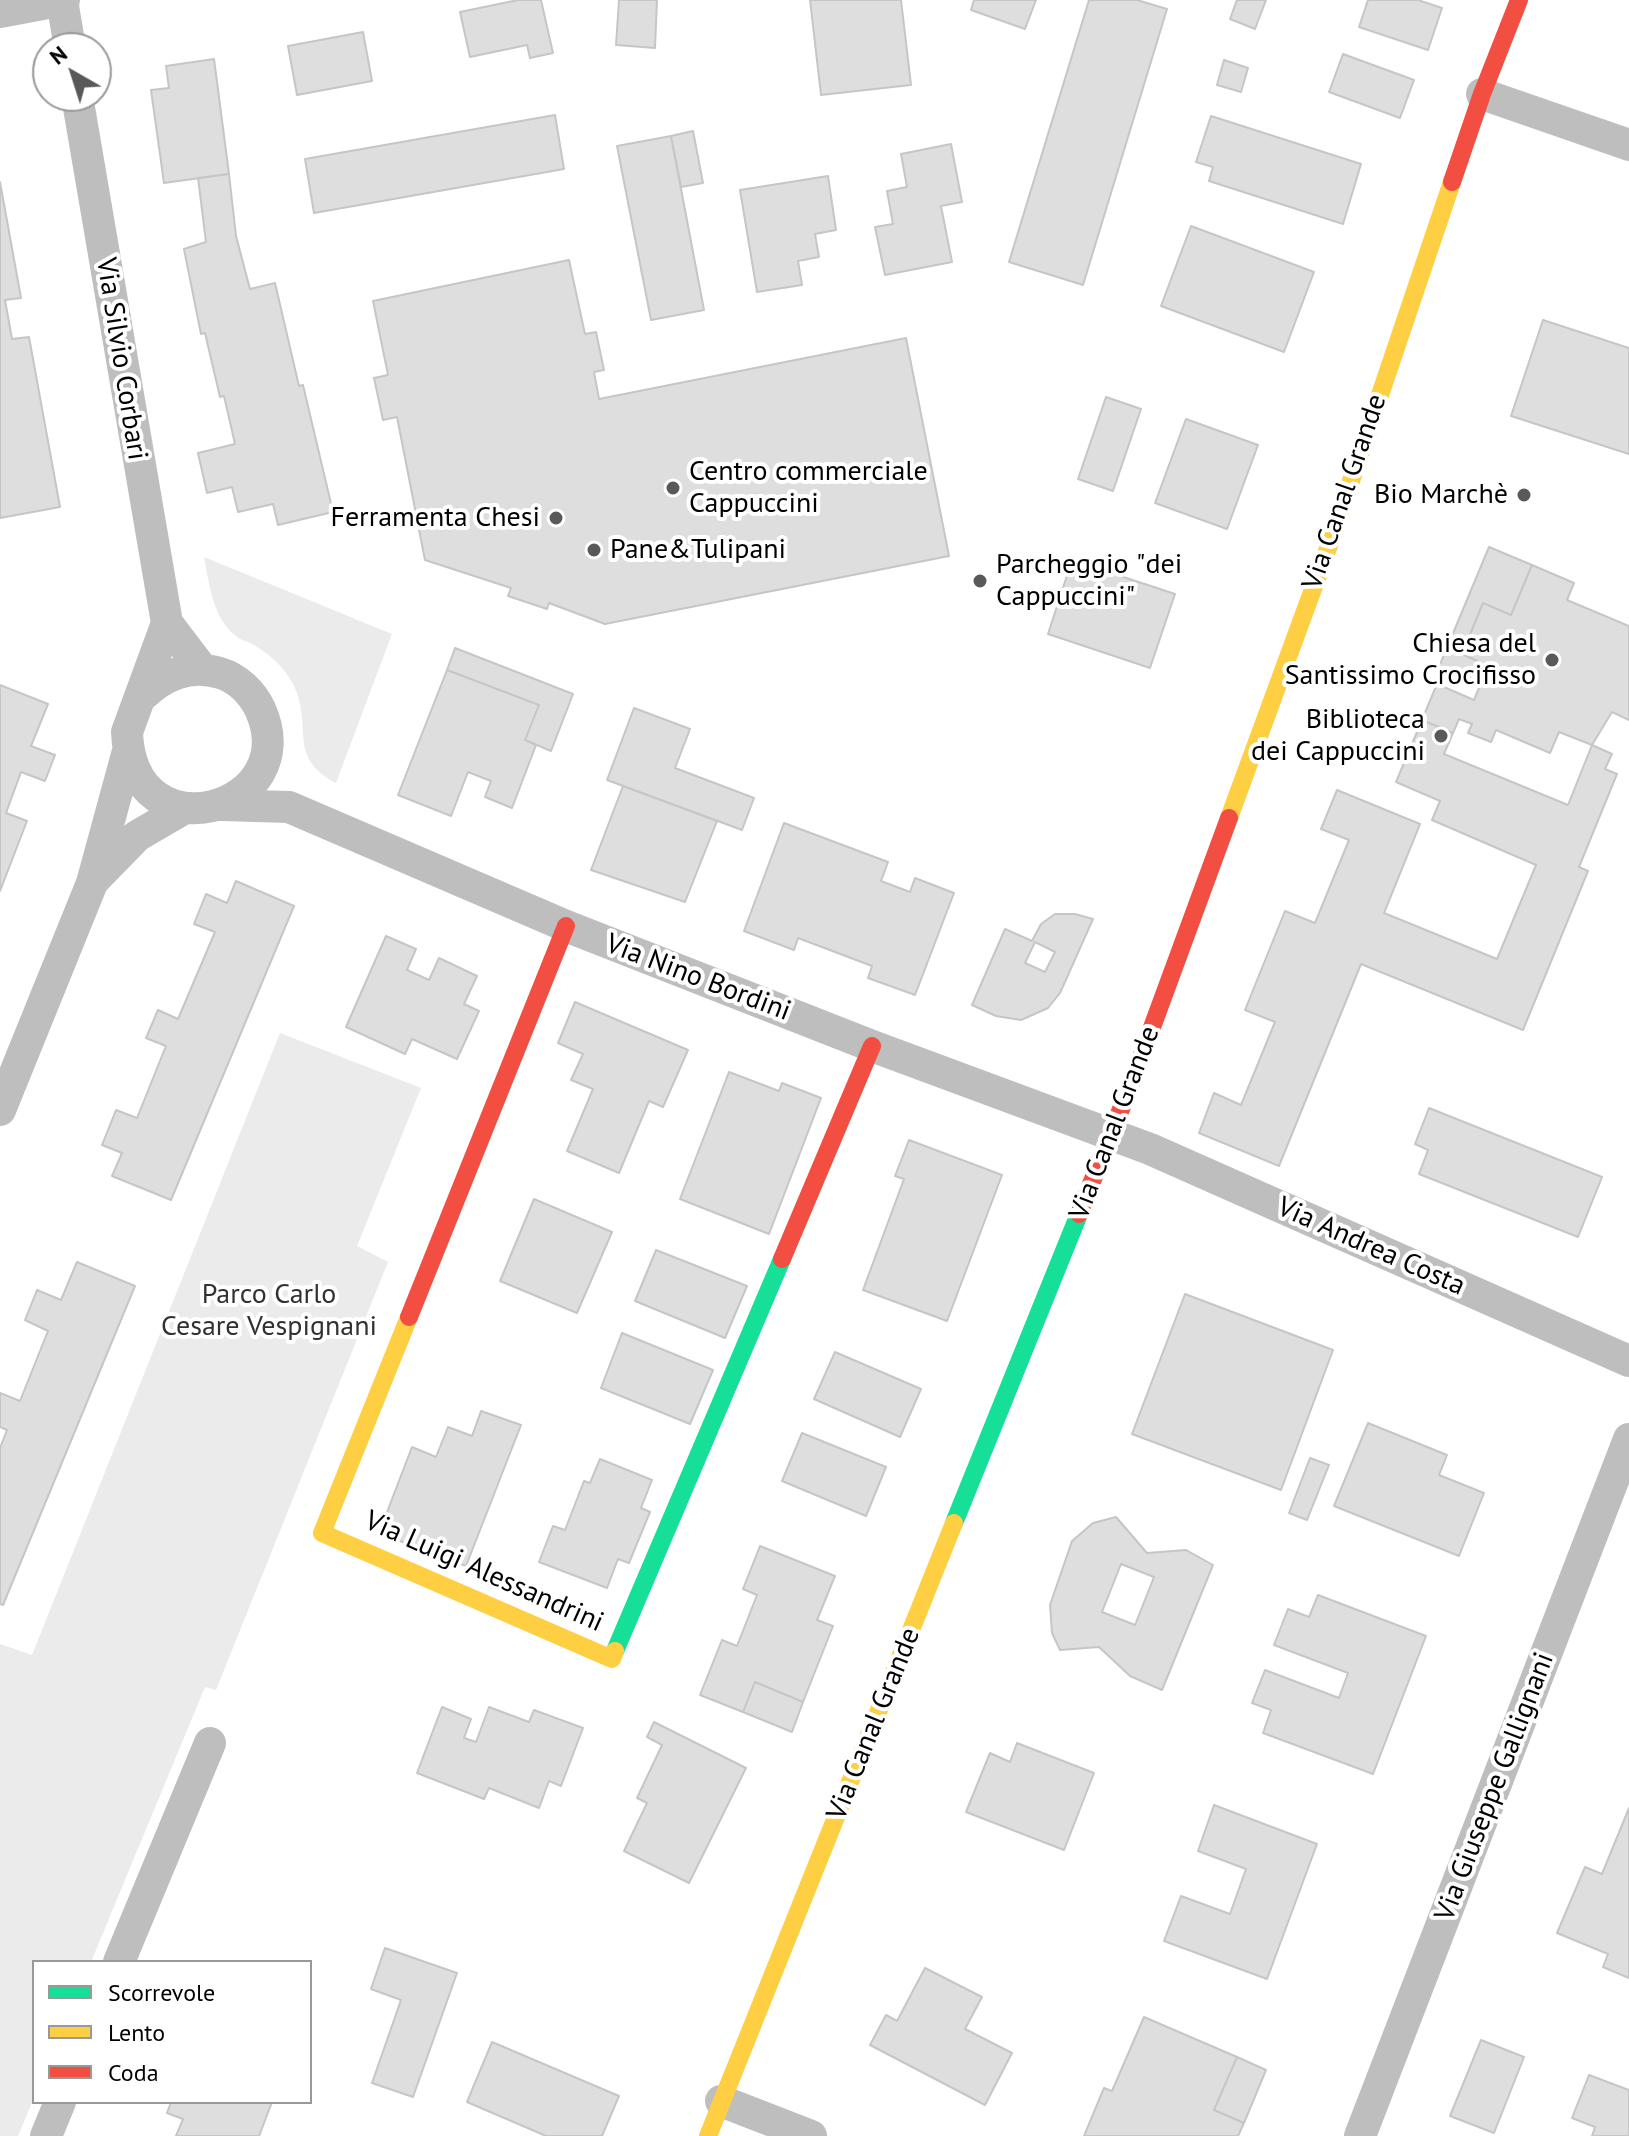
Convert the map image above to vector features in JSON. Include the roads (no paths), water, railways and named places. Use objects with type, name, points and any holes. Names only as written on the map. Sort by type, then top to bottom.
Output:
[{"type":"main road","name":"Via Canal Grande","points":[[708,2136],[1112,1135],[1331,540],[1482,94],[1519,0]]},
{"type":"main road","name":"Via Luigi Alessandrini","points":[[566,926],[322,1533],[612,1659],[872,1046]]},
{"type":"street","points":[[0,12],[63,0],[68,32]]},
{"type":"street","points":[[1482,94],[1629,145]]},
{"type":"street","name":"Via Silvio Corbari","points":[[80,112],[167,623],[202,669]]},
{"type":"street","name":"Via Silvio Corbari","points":[[0,1110],[92,883],[128,751],[130,722],[167,623]]},
{"type":"street","points":[[142,696],[159,681],[179,672],[202,669],[223,674],[241,684],[256,700],[265,719],[267,740],[264,762],[254,780],[240,794],[222,805]]},
{"type":"street","points":[[128,751],[135,771],[148,789],[165,802],[185,808]]},
{"type":"street","points":[[264,762],[289,807]]},
{"type":"street","name":"Via Nino Bordini","points":[[222,805],[289,807],[566,926],[872,1046],[1112,1135]]},
{"type":"street","name":"Via Silvio Corbari","points":[[92,883],[137,836],[185,808],[204,809],[222,805]]},
{"type":"street","name":"Via Andrea Costa","points":[[1112,1135],[1629,1361]]},
{"type":"street","name":"Via Giuseppe Gallignani","points":[[1360,2136],[1629,1439]]},
{"type":"street","points":[[120,1960],[210,1743]]},
{"type":"street","points":[[721,2101],[811,2136]]},
{"type":"street","points":[[46,2136],[59,2104]]},
{"type":"place","name":"Centro commerciale Cappuccini","points":[[673,488]]},
{"type":"place","name":"Bio Marchè","points":[[1524,495]]},
{"type":"place","name":"Ferramenta Chesi","points":[[556,518]]},
{"type":"place","name":"Pane&Tulipani","points":[[594,550]]},
{"type":"place","name":"Parcheggio \"dei Cappuccini\"","points":[[980,581]]},
{"type":"place","name":"Chiesa del Santissimo Crocifisso","points":[[1552,660]]},
{"type":"place","name":"Biblioteca dei Cappuccini","points":[[1441,736]]},
{"type":"park label","name":"Parco Carlo Cesare Vespignani","points":[[269,1311]]}]
